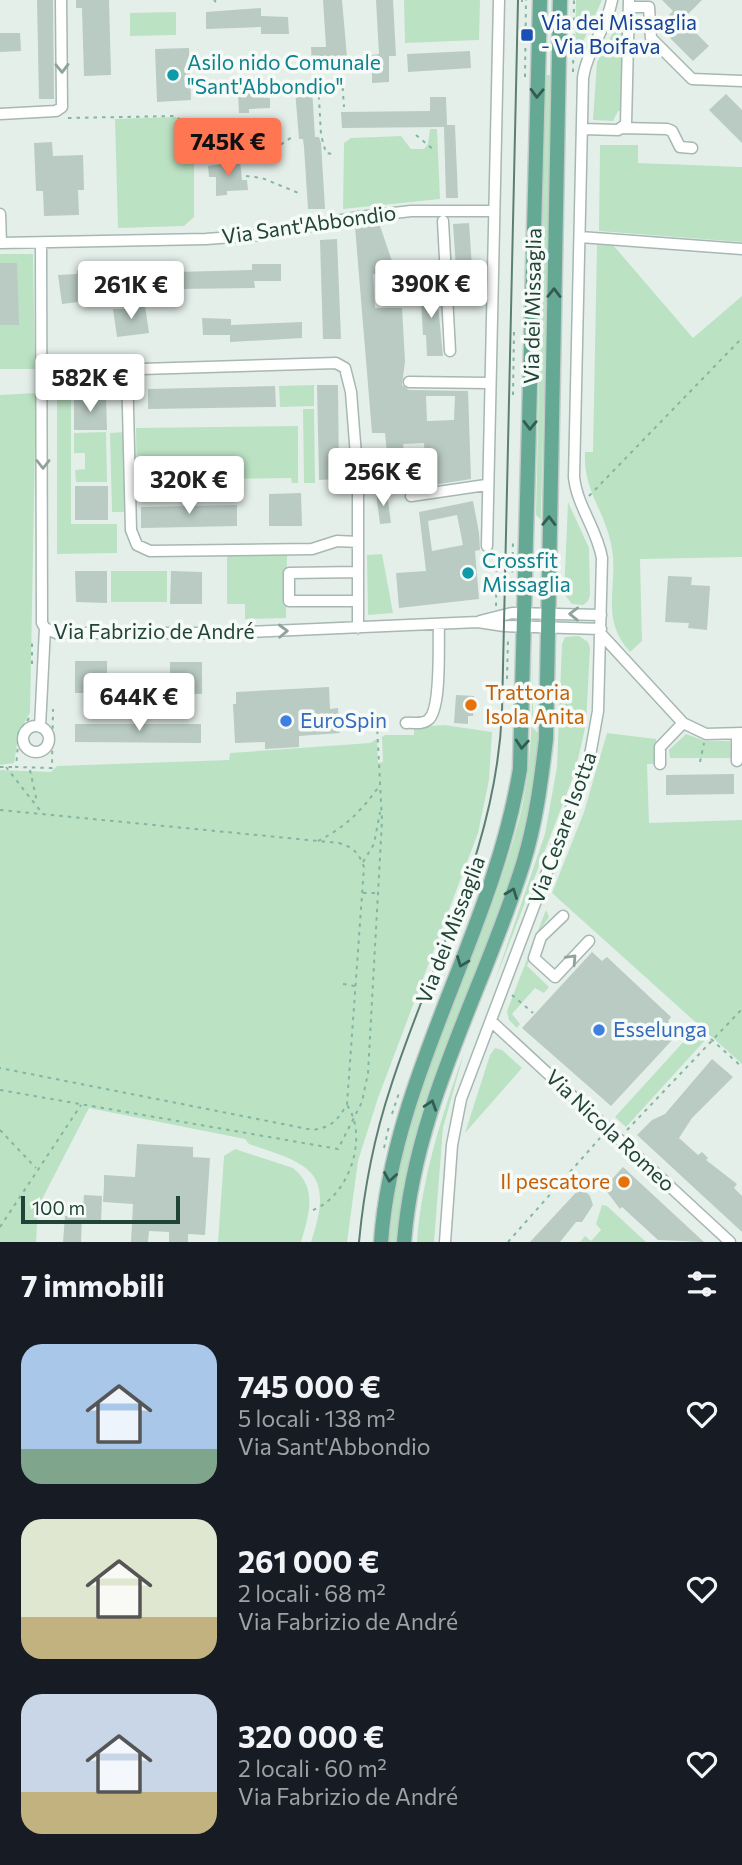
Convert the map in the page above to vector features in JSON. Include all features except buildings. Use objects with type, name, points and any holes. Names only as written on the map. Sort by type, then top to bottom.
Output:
[{"type":"main road","name":"Via dei Missaglia","points":[[381,1242],[399,1133],[501,859],[522,748],[522,624],[540,0]]},
{"type":"main road","name":"Via dei Missaglia","points":[[404,1242],[409,1197],[429,1109],[523,865],[538,804],[546,738],[560,0]]},
{"type":"street","points":[[5,113],[56,111],[63,105],[61,0]]},
{"type":"street","name":"Via dei Missaglia","points":[[492,545],[486,485],[499,0]]},
{"type":"street","points":[[601,631],[601,552],[581,505],[574,477],[584,69],[612,0]]},
{"type":"street","points":[[621,128],[627,121],[629,3],[650,4],[651,38],[683,73],[699,81],[742,81]]},
{"type":"street","points":[[538,56],[549,45],[556,49],[559,56]]},
{"type":"street","points":[[582,129],[667,129],[672,131],[680,147],[692,148]]},
{"type":"street","name":"Via Sant'Abbondio","points":[[1,243],[259,236],[359,217],[411,211],[492,211]]},
{"type":"street","points":[[0,214],[1,243]]},
{"type":"street","points":[[443,221],[450,351]]},
{"type":"street","points":[[580,237],[742,249]]},
{"type":"street","points":[[41,243],[42,623],[45,628]]},
{"type":"street","points":[[43,372],[341,365],[347,372],[358,481],[358,628]]},
{"type":"street","points":[[127,368],[131,530],[137,545],[150,551],[312,549],[337,541],[358,542]]},
{"type":"street","name":"Via dei Missaglia","points":[[409,382],[488,383]]},
{"type":"street","points":[[411,496],[486,485]]},
{"type":"street","points":[[358,572],[289,573],[289,601],[358,601]]},
{"type":"street","name":"Via Fabrizio de André","points":[[40,727],[45,628],[56,634],[227,633],[478,622],[499,614],[522,624]]},
{"type":"street","points":[[522,624],[601,615]]},
{"type":"street","points":[[547,620],[601,631],[683,723],[706,734],[740,733],[737,761]]},
{"type":"street","points":[[406,723],[424,723],[436,706],[439,624]]},
{"type":"street","name":"Via Cesare Isotta","points":[[445,1242],[454,1129],[464,1090],[589,761],[598,712],[601,631]]},
{"type":"street","points":[[660,764],[660,747],[683,723]]},
{"type":"street","points":[[562,916],[541,937],[534,958],[555,977],[589,941]]},
{"type":"street","name":"Via Nicola Romeo","points":[[491,1021],[730,1242]]},
{"type":"path","points":[[573,70],[574,0]]},
{"type":"path","points":[[318,79],[321,135],[326,153],[332,154]]},
{"type":"path","points":[[342,79],[344,107]]},
{"type":"path","points":[[68,118],[176,116],[208,145]]},
{"type":"path","points":[[246,158],[261,121]]},
{"type":"path","points":[[416,135],[434,150]]},
{"type":"path","points":[[249,155],[272,150],[292,137]]},
{"type":"path","points":[[246,176],[262,178],[300,194]]},
{"type":"path","points":[[513,395],[514,332]]},
{"type":"path","points":[[581,505],[742,338]]},
{"type":"path","points":[[492,545],[496,607]]},
{"type":"path","points":[[512,682],[522,624]]},
{"type":"path","points":[[507,679],[508,632]]},
{"type":"path","points":[[0,1090],[338,1149],[362,1102],[368,1073],[382,810],[377,725]]},
{"type":"path","points":[[700,762],[704,740]]},
{"type":"path","points":[[0,767],[16,767]]},
{"type":"path","points":[[6,767],[43,814]]},
{"type":"path","points":[[30,769],[38,806]]},
{"type":"path","points":[[317,841],[346,826],[381,784]]},
{"type":"path","points":[[0,810],[317,841],[351,846],[362,863]]},
{"type":"path","points":[[313,1210],[322,1207],[334,1194],[353,1163],[355,1132],[347,1104],[362,863],[374,844],[377,820],[382,810]]},
{"type":"path","points":[[362,893],[379,893]]},
{"type":"path","points":[[343,984],[355,986]]},
{"type":"path","points":[[511,995],[533,1013]]},
{"type":"path","points":[[626,1131],[710,1038],[742,1009]]},
{"type":"path","points":[[710,1038],[742,1067]]},
{"type":"path","points":[[0,1068],[313,1130],[325,1128],[337,1121],[347,1104]]},
{"type":"path","points":[[384,1148],[403,1083]]},
{"type":"path","points":[[0,1227],[81,1104]]},
{"type":"path","points":[[0,1130],[37,1169]]},
{"type":"path","points":[[508,1242],[600,1138]]},
{"type":"green space","points":[[404,0],[480,0],[479,40],[405,43]]},
{"type":"green space","points":[[576,0],[602,0],[575,59]]},
{"type":"green space","points":[[176,12],[176,35],[130,36],[130,13]]},
{"type":"green space","points":[[622,16],[622,111],[618,111],[613,121],[593,120],[597,62]]},
{"type":"green space","points":[[546,75],[553,75],[541,520],[536,515]]},
{"type":"green space","points":[[176,117],[200,141],[194,156],[194,217],[184,226],[118,228],[115,119]]},
{"type":"green space","points":[[430,129],[437,129],[440,199],[343,209],[344,143],[351,138],[401,136],[411,149],[424,149],[428,144]]},
{"type":"green space","points":[[600,145],[638,145],[638,163],[742,167],[742,242],[599,231]]},
{"type":"green space","points":[[597,245],[613,245],[693,338],[742,296],[742,557],[640,559],[642,641],[630,652],[620,639],[615,626],[612,613],[611,544],[585,466],[585,452],[593,452]]},
{"type":"green space","points":[[0,254],[33,254],[35,369],[0,369]]},
{"type":"green space","points":[[314,385],[314,406],[280,407],[279,386]]},
{"type":"green space","points":[[57,390],[71,390],[71,524],[117,524],[117,553],[57,554]]},
{"type":"green space","points":[[36,393],[30,713],[19,732],[14,763],[0,765],[0,395]]},
{"type":"green space","points":[[303,409],[314,409],[315,483],[304,483]]},
{"type":"green space","points":[[298,426],[298,483],[292,483],[291,478],[210,479],[210,486],[143,487],[137,483],[136,428]]},
{"type":"green space","points":[[106,432],[107,482],[76,482],[75,470],[85,469],[85,453],[74,453],[74,433]]},
{"type":"green space","points":[[126,432],[128,512],[112,512],[110,433]]},
{"type":"green space","points":[[568,502],[589,548],[590,595],[583,605],[572,604],[564,594]]},
{"type":"green space","points":[[382,554],[393,613],[368,615],[367,555]]},
{"type":"green space","points":[[227,555],[287,555],[286,618],[245,619],[245,604],[227,604]]},
{"type":"green space","points":[[111,571],[167,571],[167,602],[111,602]]},
{"type":"green space","points":[[579,636],[588,642],[590,648],[586,724],[575,772],[493,986],[545,834],[557,767],[562,644],[565,637]]},
{"type":"green space","points":[[533,652],[533,728],[538,733],[526,824],[498,913],[424,1106],[408,1163],[396,1242],[389,1242],[405,1144],[414,1112],[497,891],[520,816],[530,755]]},
{"type":"green space","points":[[444,725],[492,732],[489,780],[478,833],[378,1098],[358,1161],[347,1242],[311,1242],[320,1200],[318,1185],[312,1174],[302,1165],[249,1144],[245,1139],[89,1108],[38,1207],[36,1242],[0,1242],[0,770],[51,772],[57,766],[229,760],[230,753],[370,743],[377,739],[378,763],[383,762],[382,737],[385,735],[414,735],[414,727]]},
{"type":"green space","points":[[607,733],[656,739],[656,764],[647,764],[649,823],[742,820],[742,1064],[552,893],[584,812]]},
{"type":"green space","points":[[686,734],[705,741],[730,741],[731,758],[670,758],[669,750]]},
{"type":"green space","points":[[546,910],[549,917],[541,928],[527,966],[549,987],[544,993],[535,988],[512,1014],[520,1024],[517,1028],[509,1020],[507,1011]]},
{"type":"green space","points":[[696,1028],[707,1038],[626,1127],[615,1117]]},
{"type":"green space","points":[[495,1048],[502,1050],[522,1068],[465,1133],[490,1055]]},
{"type":"green space","points":[[464,1053],[443,1128],[434,1242],[417,1242],[428,1170]]},
{"type":"green space","points":[[235,1149],[293,1168],[301,1176],[309,1193],[309,1212],[301,1242],[218,1242],[224,1156]]},
{"type":"green space","points":[[602,1205],[607,1206],[646,1242],[580,1242],[585,1236],[591,1241],[601,1230],[596,1224]]},
{"type":"tram line","points":[[359,1242],[370,1163],[385,1105],[475,858],[497,763],[502,712],[518,0]]},
{"type":"place","name":"Via dei Missaglia - Via Boifava","points":[[527,35]]},
{"type":"place","name":"Asilo nido Comunale \"Sant'Abbondio\"","points":[[173,75]]},
{"type":"place","name":"Crossfit Missaglia","points":[[468,573]]},
{"type":"place","name":"Trattoria Isola Anita","points":[[471,705]]},
{"type":"place","name":"EuroSpin","points":[[286,721]]},
{"type":"place","name":"Esselunga","points":[[599,1030]]},
{"type":"place","name":"Il pescatore","points":[[624,1182]]}]
